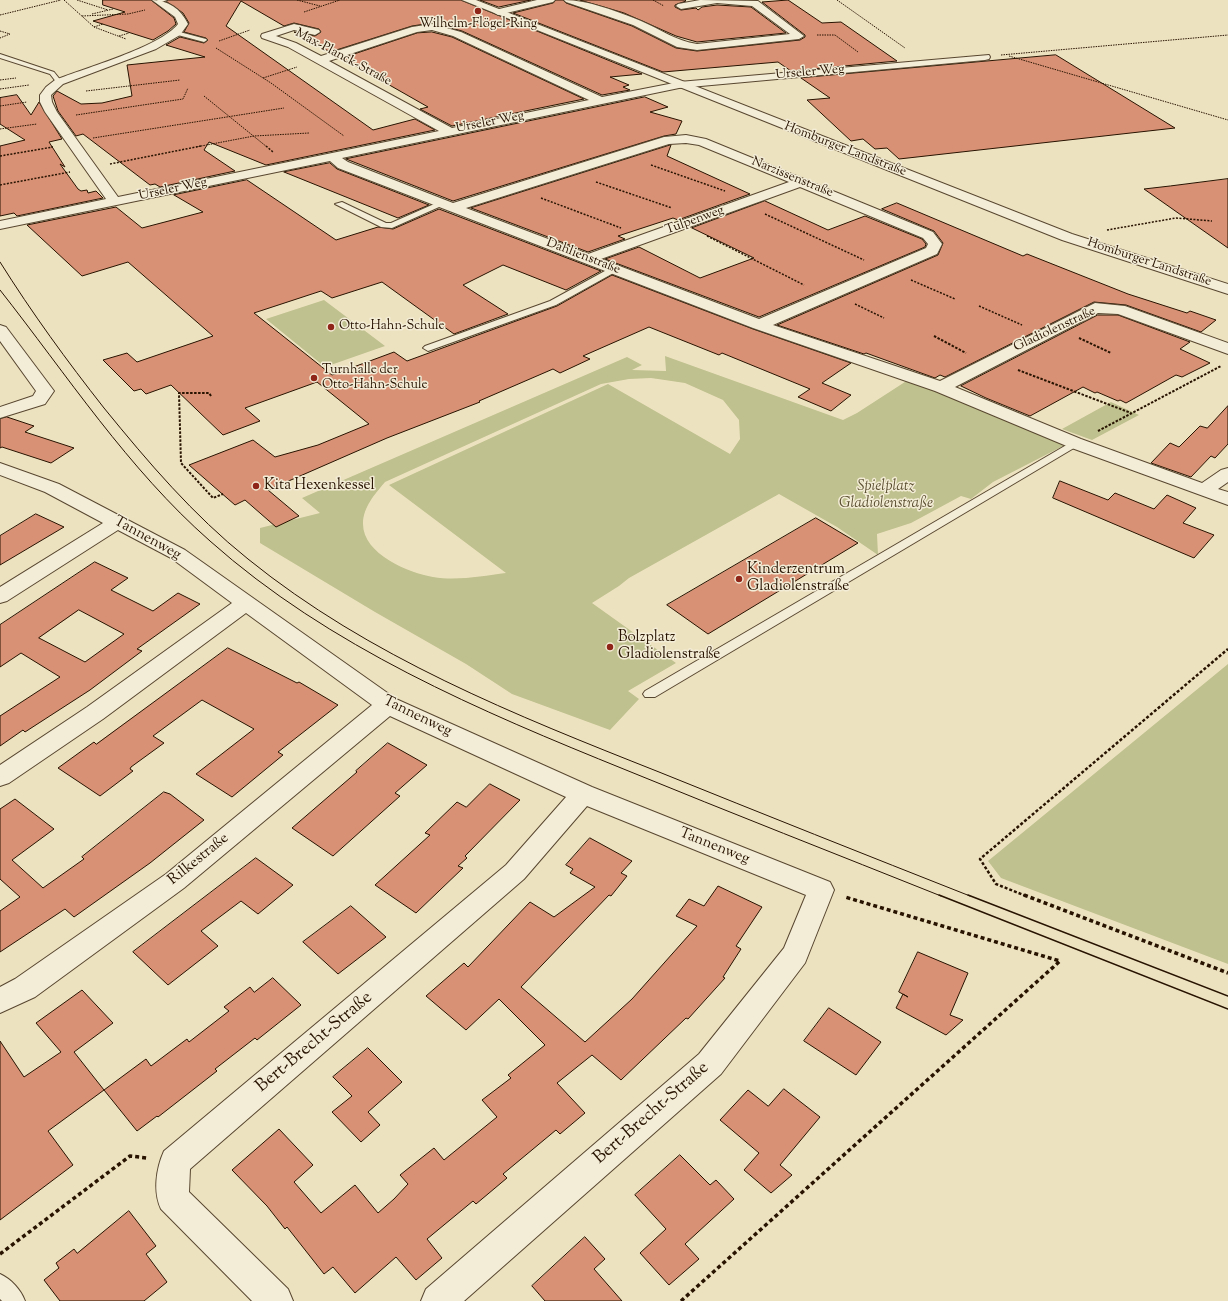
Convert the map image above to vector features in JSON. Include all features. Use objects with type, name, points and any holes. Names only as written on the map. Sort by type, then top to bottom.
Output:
[{"type":"street","points":[[115,202],[56,120],[44,98],[47,90],[59,82],[152,47],[176,33],[183,24],[179,15],[160,0]]},
{"type":"street","name":"Homburger Landstraße","points":[[467,0],[1067,237],[1228,289]]},
{"type":"street","points":[[498,12],[550,0]]},
{"type":"street","points":[[569,0],[637,23],[681,45],[697,47],[793,38],[799,36]]},
{"type":"street","points":[[680,6],[717,0],[755,3],[799,36]]},
{"type":"street","name":"Max-Planck-Straße","points":[[315,32],[294,27],[266,36],[292,45],[450,132]]},
{"type":"street","points":[[320,60],[404,32],[432,27],[457,34],[601,101]]},
{"type":"street","name":"Urseler Weg","points":[[0,225],[679,85],[986,57]]},
{"type":"street","name":"Narzissenstraße","points":[[449,205],[514,188],[668,140],[686,139],[702,142],[928,235],[935,244],[932,251],[828,294],[759,325]]},
{"type":"street","name":"Dahlienstraße","points":[[333,157],[344,165],[759,325],[837,353],[941,387]]},
{"type":"street","name":"Tulpenweg","points":[[588,259],[645,240],[802,182]]},
{"type":"street","name":"Gladiolenstraße","points":[[941,387],[1095,308],[1120,309],[1225,345]]},
{"type":"street","points":[[0,330],[45,391],[38,400],[0,413]]},
{"type":"street","points":[[941,387],[1075,443],[1228,499]]},
{"type":"street","name":"Tannenweg","points":[[0,469],[52,488],[178,554],[245,604],[388,705],[583,794],[821,890]]},
{"type":"street","points":[[1204,490],[1228,474]]},
{"type":"street","points":[[0,596],[118,522]]},
{"type":"street","points":[[0,777],[95,713],[245,604]]},
{"type":"street","name":"Rilkestraße","points":[[0,1001],[25,988],[175,881],[388,705]]},
{"type":"street","name":"Bert-Brecht-Straße","points":[[175,1162],[515,872],[583,794]]},
{"type":"street","name":"Bert-Brecht-Straße","points":[[438,1301],[710,1064],[795,955],[821,890]]},
{"type":"street","points":[[175,1162],[172,1198],[276,1301]]},
{"type":"lane","points":[[176,33],[204,40]]},
{"type":"lane","points":[[0,56],[52,74],[59,82]]},
{"type":"lane","points":[[339,204],[384,225],[392,226],[449,205]]},
{"type":"lane","points":[[428,348],[553,303],[614,269]]},
{"type":"lane","points":[[650,694],[1075,443]]},
{"type":"lane","points":[[0,1284],[16,1301]]},
{"type":"path","points":[[0,15],[61,0]]},
{"type":"path","points":[[64,0],[94,27],[152,47]]},
{"type":"path","points":[[77,0],[108,10]]},
{"type":"path","points":[[297,0],[320,6]]},
{"type":"path","points":[[837,0],[925,62]]},
{"type":"path","points":[[86,3],[90,2]]},
{"type":"path","points":[[88,16],[113,9]]},
{"type":"path","points":[[82,16],[128,14]]},
{"type":"path","points":[[94,27],[103,24]]},
{"type":"path","points":[[0,31],[10,34],[0,38]]},
{"type":"path","points":[[118,36],[130,33]]},
{"type":"path","points":[[799,36],[835,35],[877,67]]},
{"type":"path","points":[[986,57],[1228,35]]},
{"type":"path","points":[[204,40],[263,78],[362,150]]},
{"type":"path","points":[[1007,55],[1228,120]]},
{"type":"path","points":[[263,78],[320,60]]},
{"type":"path","points":[[0,106],[44,98],[180,80]]},
{"type":"path","points":[[0,129],[183,99],[188,88]]},
{"type":"path","points":[[204,96],[291,166]]},
{"type":"path","points":[[0,156],[72,142],[284,108]]},
{"type":"path","points":[[0,186],[254,136],[309,133]]},
{"type":"path","points":[[622,154],[680,176],[704,182],[886,270],[955,298]]},
{"type":"path","points":[[567,172],[672,208],[691,223],[828,294],[884,318]]},
{"type":"path","points":[[514,188],[620,227],[645,240]]},
{"type":"path","points":[[1067,237],[1176,218],[1212,221]]},
{"type":"path","points":[[979,306],[1111,352]]},
{"type":"path","points":[[934,336],[989,362],[1132,414]]},
{"type":"path","points":[[1075,443],[1221,366]]},
{"type":"path","points":[[212,396],[209,393],[179,392],[181,463],[213,498],[223,494]]},
{"type":"path","points":[[1228,649],[980,859],[996,884],[1228,973]]},
{"type":"path","points":[[681,1301],[1060,962],[821,890]]},
{"type":"path","points":[[0,1254],[130,1156],[175,1162]]},
{"type":"green space","points":[[324,300],[385,346],[325,367],[266,319]]},
{"type":"green space","name":"Spielplatz Gladiolenstraße","points":[[665,356],[843,420],[857,413],[908,380],[1067,444],[993,482],[971,499],[961,496],[911,523],[877,534],[878,555],[837,527],[779,494],[629,578],[592,603],[676,663],[628,691],[639,699],[610,730],[512,694],[466,664],[375,612],[260,543],[260,528],[320,513],[302,498],[627,357],[642,365],[632,370],[666,371]],"holes":[[[651,378],[685,383],[723,400],[739,420],[740,439],[730,454],[608,384],[389,485],[506,573],[461,578],[442,578],[423,575],[389,560],[379,553],[365,535],[363,524],[367,506],[385,482],[601,384],[629,379]]]},
{"type":"green space","points":[[1111,402],[1139,415],[1092,440],[1062,429]]},
{"type":"green space","points":[[1228,664],[1228,964],[1001,878],[988,861]]},
{"type":"building","points":[[103,0],[151,0],[174,18],[176,24],[153,40],[93,21],[125,12],[103,5]]},
{"type":"building","points":[[168,0],[461,0],[642,74],[610,77],[629,85],[623,87],[630,90],[602,95],[462,31],[432,23],[412,26],[330,52],[294,32],[315,36],[321,32],[319,29],[294,23],[284,26],[241,1],[226,26],[373,130],[415,119],[435,130],[266,165],[209,142],[204,150],[235,171],[160,187],[155,184],[150,185],[83,134],[76,136],[58,111],[53,96],[57,91],[81,104],[102,103],[132,96],[127,65],[205,57],[166,45],[180,37],[204,43],[208,40],[206,38],[184,32],[189,23],[183,13],[167,2]]},
{"type":"building","points":[[480,0],[531,0],[499,7]]},
{"type":"building","points":[[556,0],[563,0],[566,3],[632,26],[676,48],[697,51],[800,40],[805,37],[805,35],[762,2],[788,0],[822,23],[841,22],[897,61],[791,71],[778,62],[663,72],[513,13],[553,3]]},
{"type":"building","points":[[580,0],[685,0],[686,1],[675,5],[675,7],[681,10],[696,8],[698,10],[702,7],[717,5],[751,7],[786,33],[697,42],[676,36],[624,13]]},
{"type":"building","points":[[432,32],[452,37],[584,99],[452,126],[420,109],[428,107],[342,58],[417,33]]},
{"type":"building","points":[[1056,55],[1175,128],[899,159],[887,148],[875,149],[863,139],[851,141],[807,100],[830,98],[801,78]]},
{"type":"building","points":[[17,95],[31,115],[39,102],[62,139],[49,142],[65,167],[60,164],[78,189],[81,191],[87,190],[88,193],[96,191],[103,198],[17,216],[14,213],[0,216],[0,146],[25,140],[0,124],[0,98]]},
{"type":"building","points":[[645,97],[668,107],[650,112],[682,121],[676,134],[664,136],[453,201],[346,159]]},
{"type":"building","points":[[671,145],[667,156],[750,194],[678,220],[673,218],[618,236],[625,239],[588,252],[471,208]]},
{"type":"building","points":[[330,163],[337,169],[429,205],[398,218],[284,172]]},
{"type":"building","points":[[1228,179],[1228,248],[1144,189],[1170,186]]},
{"type":"building","name":"Otto-Hahn-Schule","points":[[247,180],[336,240],[378,227],[393,229],[439,209],[601,271],[566,290],[503,265],[463,285],[508,314],[454,334],[382,282],[332,298],[321,291],[254,313],[332,375],[394,352],[407,361],[557,306],[612,275],[753,329],[851,363],[822,383],[851,395],[831,411],[798,397],[810,389],[722,353],[719,355],[649,327],[583,356],[590,359],[560,373],[553,369],[479,401],[480,402],[387,438],[268,490],[299,516],[276,527],[245,500],[235,505],[189,465],[253,440],[275,457],[318,445],[369,424],[317,382],[245,408],[260,421],[223,435],[171,385],[146,394],[141,389],[134,391],[103,360],[127,353],[137,362],[213,336],[128,262],[82,276],[27,225],[116,207],[142,228],[203,212],[174,195]]},
{"type":"building","points":[[765,201],[828,230],[865,216],[922,239],[926,244],[925,247],[759,317],[605,259],[639,247],[700,278],[754,258],[692,228]]},
{"type":"building","points":[[897,203],[1023,256],[1027,254],[1128,294],[1187,313],[1190,311],[1216,320],[1201,332],[1126,305],[1094,302],[945,377],[940,375],[935,378],[866,353],[864,354],[777,325],[938,255],[943,243],[934,231],[882,209]]},
{"type":"building","points":[[1098,315],[1118,315],[1190,342],[1180,349],[1210,363],[1182,377],[1176,375],[1126,403],[1097,392],[1095,393],[1083,387],[1030,416],[961,386]]},
{"type":"building","points":[[1228,406],[1228,444],[1215,458],[1211,456],[1191,477],[1151,463],[1170,443],[1179,447],[1200,426],[1207,428]]},
{"type":"building","points":[[7,417],[34,426],[25,432],[74,448],[51,463],[2,447],[0,448],[0,419]]},
{"type":"building","points":[[1060,481],[1108,500],[1115,493],[1154,509],[1167,495],[1196,508],[1183,523],[1214,535],[1194,558],[1053,498]]},
{"type":"building","points":[[36,514],[64,527],[0,565],[0,536]]},
{"type":"building","name":"Kinderzentrum Gladiolenstraße","points":[[816,518],[858,543],[708,634],[667,605]]},
{"type":"building","points":[[95,562],[128,578],[111,590],[153,611],[178,593],[200,604],[137,649],[142,651],[90,690],[25,732],[23,730],[0,746],[0,716],[60,677],[21,653],[0,667],[0,625]],"holes":[[[79,610],[124,634],[85,662],[39,638]]]},
{"type":"building","points":[[228,648],[297,683],[299,682],[338,705],[278,752],[283,755],[232,797],[196,774],[254,729],[202,700],[153,736],[164,743],[131,767],[130,769],[133,771],[100,796],[58,768],[94,742],[96,744]]},
{"type":"building","points":[[388,743],[427,765],[395,793],[400,796],[333,856],[292,828],[357,772],[356,771]]},
{"type":"building","points":[[490,784],[520,800],[465,856],[467,858],[458,866],[463,868],[416,913],[375,885],[430,835],[425,833],[457,802],[466,807]]},
{"type":"building","points":[[164,792],[170,794],[204,820],[150,863],[74,917],[65,909],[0,952],[0,911],[20,897],[0,879],[0,809],[15,799],[54,829],[12,860],[43,888],[84,859],[82,857]]},
{"type":"building","points":[[590,838],[632,861],[621,873],[627,876],[611,896],[609,895],[521,987],[585,1042],[632,999],[697,926],[676,916],[689,899],[704,906],[718,886],[762,907],[736,946],[741,949],[723,977],[725,978],[688,1019],[686,1018],[621,1080],[592,1055],[557,1083],[585,1113],[560,1134],[556,1130],[503,1174],[507,1178],[476,1204],[473,1201],[427,1239],[442,1258],[416,1280],[396,1257],[355,1293],[333,1267],[324,1274],[287,1227],[285,1229],[267,1206],[232,1170],[279,1129],[313,1165],[294,1182],[321,1213],[355,1185],[378,1213],[408,1184],[400,1175],[434,1148],[444,1160],[497,1117],[482,1100],[511,1078],[508,1075],[545,1045],[499,999],[466,1030],[426,996],[464,963],[468,967],[530,902],[554,917],[595,887],[570,873],[573,869],[566,865]]},
{"type":"building","points":[[256,858],[293,885],[258,914],[241,901],[201,931],[218,946],[168,985],[133,952]]},
{"type":"building","points":[[351,906],[386,937],[338,974],[303,942]]},
{"type":"building","points":[[918,952],[968,973],[950,1015],[963,1020],[946,1035],[896,1008],[903,994],[899,992]]},
{"type":"building","points":[[273,978],[301,1005],[257,1040],[255,1038],[215,1069],[217,1071],[158,1117],[157,1116],[137,1131],[104,1090],[146,1059],[151,1066],[187,1039],[189,1042],[229,1011],[224,1007],[250,987],[254,992]]},
{"type":"building","points":[[82,990],[113,1023],[74,1052],[104,1090],[48,1131],[73,1165],[0,1220],[0,1041],[24,1077],[61,1052],[36,1023]]},
{"type":"building","points":[[829,1008],[881,1042],[856,1075],[804,1041]]},
{"type":"building","points":[[368,1048],[402,1082],[368,1112],[380,1125],[361,1142],[332,1112],[352,1096],[333,1077]]},
{"type":"building","points":[[784,1089],[820,1117],[780,1165],[792,1175],[771,1193],[744,1170],[759,1153],[720,1120],[748,1090],[768,1106]]},
{"type":"building","points":[[680,1155],[710,1185],[716,1180],[734,1199],[685,1244],[699,1259],[669,1285],[640,1253],[666,1229],[635,1195]]},
{"type":"building","points":[[129,1211],[156,1246],[146,1254],[167,1282],[144,1301],[60,1301],[44,1280],[59,1268],[56,1263],[74,1249],[77,1253]]},
{"type":"building","points":[[585,1237],[605,1259],[594,1269],[622,1301],[545,1301],[532,1286]]},
{"type":"tram line","points":[[0,262],[37,318],[77,373],[154,468],[208,524],[248,559],[294,594],[343,626],[393,654],[445,681],[498,705],[605,751],[970,896]]},
{"type":"tram line","points":[[0,290],[99,420],[125,452],[180,513],[210,541],[256,579],[305,613],[355,644],[462,700],[571,748],[941,896]]},
{"type":"tram line","points":[[939,895],[1228,1009]]},
{"type":"tram line","points":[[968,895],[1228,996]]},
{"type":"place","name":"Wilhelm-Flögel-Ring","points":[[478,11]]},
{"type":"place","name":"Otto-Hahn-Schule","points":[[331,327]]},
{"type":"place","name":"Turnhalle der Otto-Hahn-Schule","points":[[314,378]]},
{"type":"place","name":"Kita Hexenkessel","points":[[256,486]]},
{"type":"place","name":"Kinderzentrum Gladiolenstraße","points":[[739,579]]},
{"type":"place","name":"Bolzplatz Gladiolenstraße","points":[[610,647]]}]
